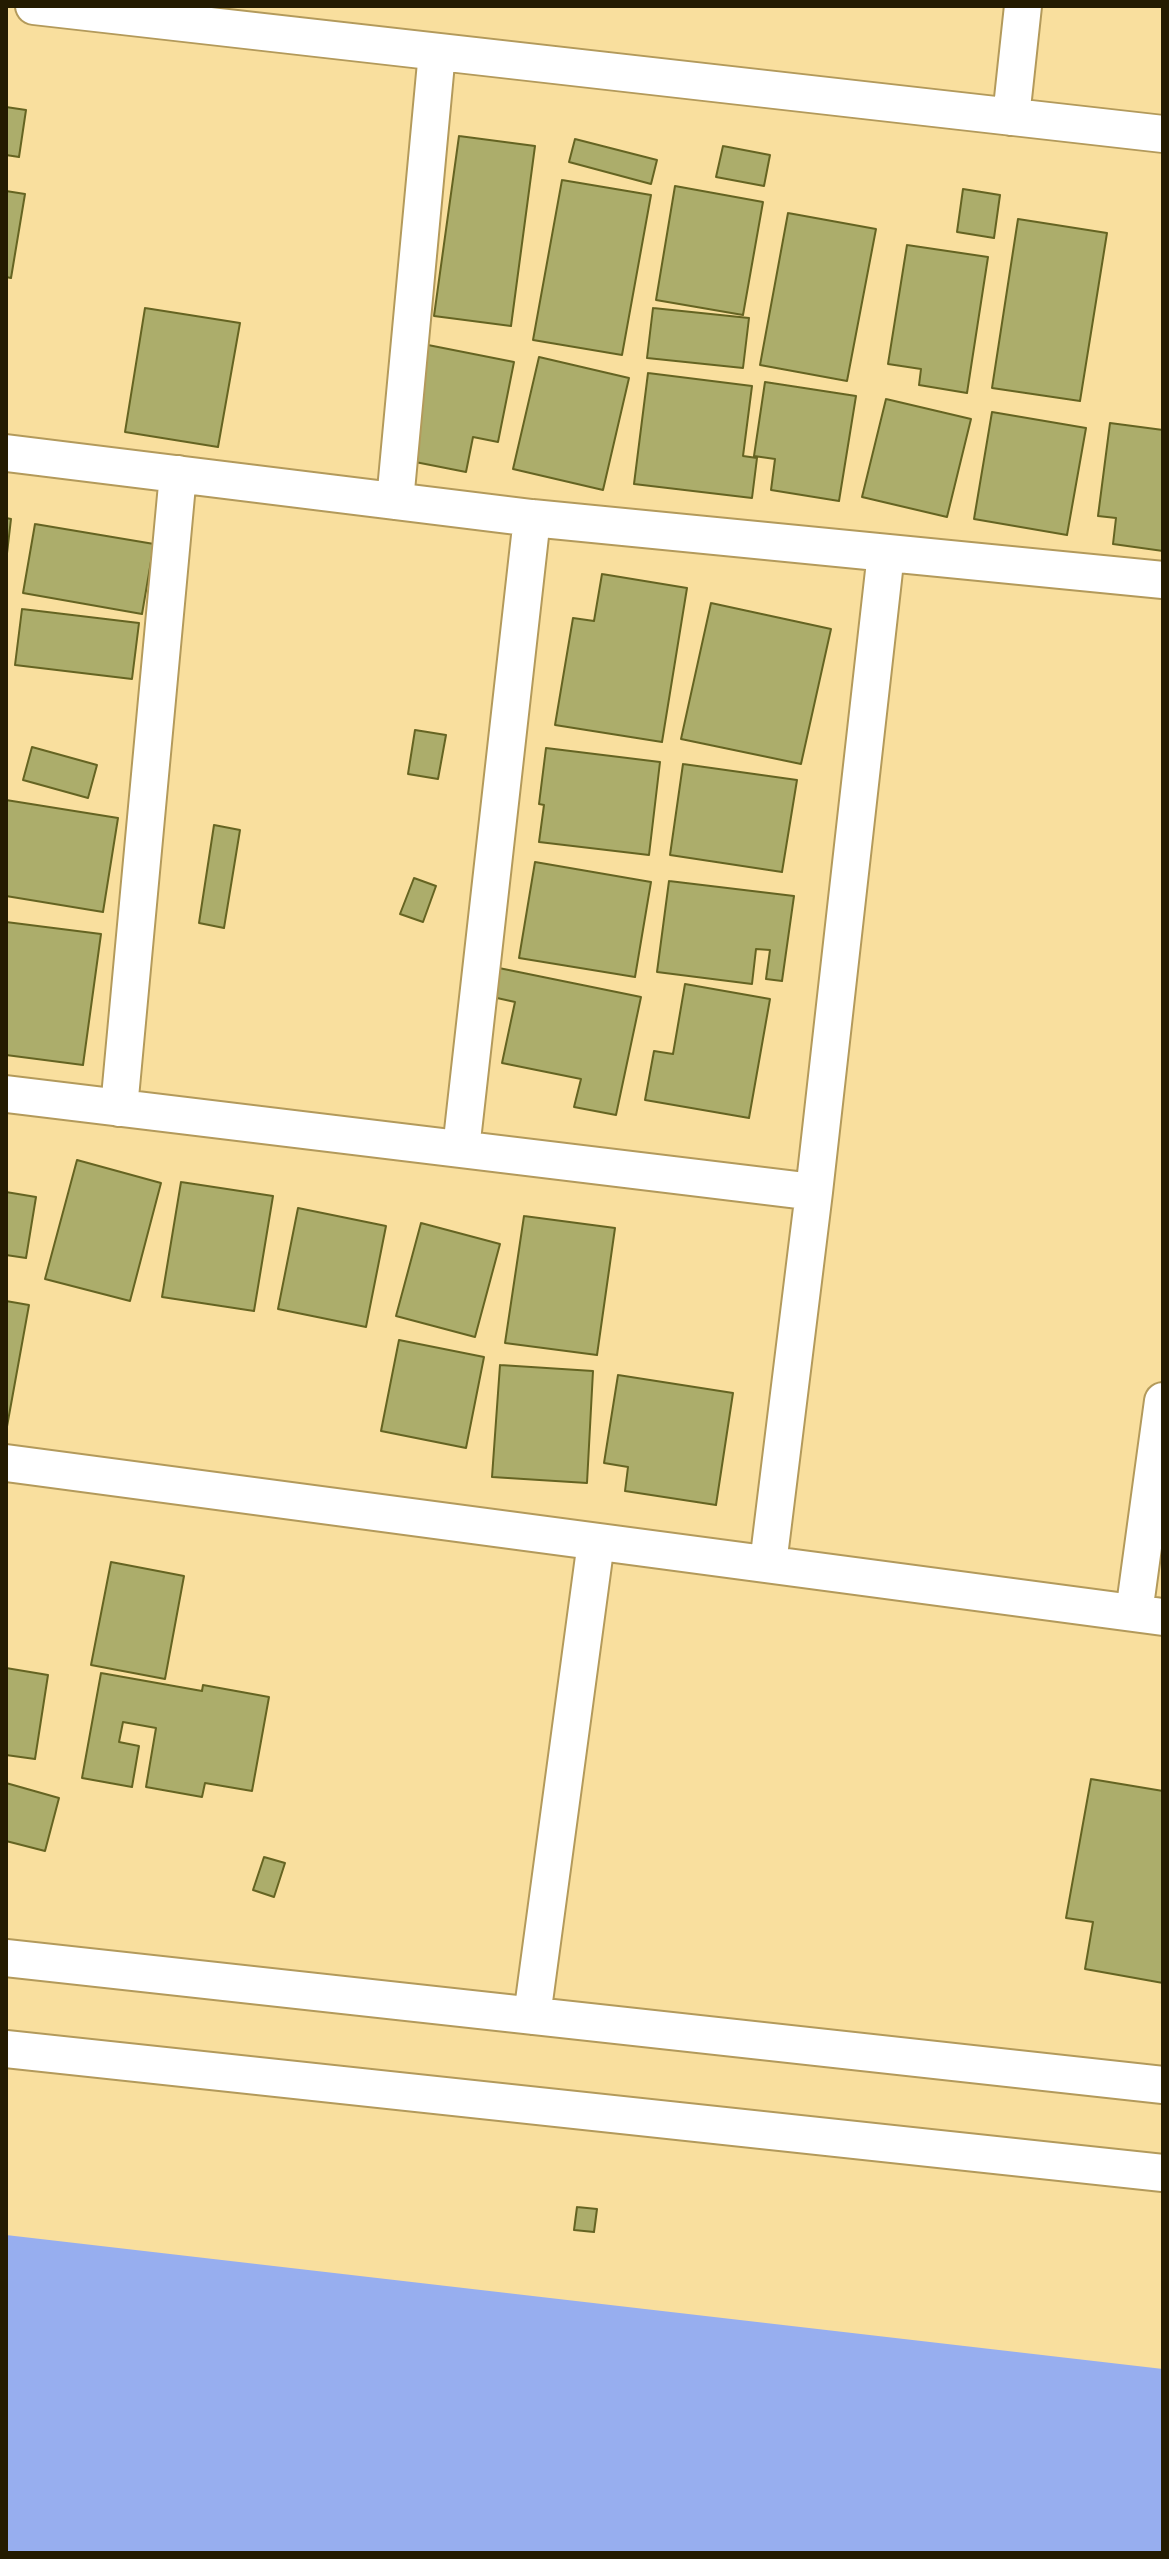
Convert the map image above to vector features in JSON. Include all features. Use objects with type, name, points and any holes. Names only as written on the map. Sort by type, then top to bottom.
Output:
[{"type":"street","points":[[34,6],[305,21],[437,52],[1163,134]]},
{"type":"street","points":[[1011,117],[1023,6]]},
{"type":"street","points":[[395,501],[437,52]]},
{"type":"street","points":[[6,453],[532,518],[1163,580]]},
{"type":"street","points":[[119,1108],[178,474]]},
{"type":"street","points":[[461,1149],[532,518]]},
{"type":"street","points":[[768,1564],[814,1192],[886,553]]},
{"type":"street","points":[[6,1094],[814,1192]]},
{"type":"street","points":[[6,1463],[1148,1615],[1163,1401]]},
{"type":"street","points":[[532,2016],[596,1542]]},
{"type":"street","points":[[6,1958],[1163,2085]]},
{"type":"street","points":[[6,2049],[1163,2173]]},
{"type":"water","points":[[6,2235],[1163,2369],[1163,2553],[6,2553]]},
{"type":"building","points":[[6,107],[26,110],[19,157],[6,155]]},
{"type":"building","points":[[459,136],[535,146],[511,326],[434,316]]},
{"type":"building","points":[[575,139],[657,160],[651,184],[569,162]]},
{"type":"building","points":[[723,146],[770,155],[764,186],[716,177]]},
{"type":"building","points":[[562,180],[651,195],[622,355],[533,340]]},
{"type":"building","points":[[675,186],[763,202],[743,315],[656,300]]},
{"type":"building","points":[[963,189],[1000,195],[994,238],[957,232]]},
{"type":"building","points":[[6,191],[25,194],[11,278],[6,277]]},
{"type":"building","points":[[788,213],[876,229],[847,381],[760,365]]},
{"type":"building","points":[[1018,219],[1107,233],[1080,401],[992,388]]},
{"type":"building","points":[[907,245],[988,257],[967,393],[919,385],[921,369],[888,364]]},
{"type":"building","points":[[145,308],[240,323],[218,447],[125,432]]},
{"type":"building","points":[[653,308],[749,318],[743,368],[647,358]]},
{"type":"building","points":[[428,345],[514,362],[498,442],[473,437],[466,472],[405,460]]},
{"type":"building","points":[[539,357],[629,378],[603,490],[513,469]]},
{"type":"building","points":[[648,373],[752,386],[743,456],[757,458],[752,498],[634,484]]},
{"type":"building","points":[[765,382],[856,396],[839,501],[771,490],[775,459],[754,456]]},
{"type":"building","points":[[886,399],[971,419],[947,517],[862,497]]},
{"type":"building","points":[[992,412],[1086,428],[1067,535],[974,519]]},
{"type":"building","points":[[1110,423],[1163,430],[1163,551],[1113,544],[1116,518],[1098,516]]},
{"type":"building","points":[[6,518],[11,519],[6,562]]},
{"type":"building","points":[[35,524],[154,544],[142,614],[23,593]]},
{"type":"building","points":[[602,574],[687,588],[662,742],[555,725],[573,618],[594,621]]},
{"type":"building","points":[[711,603],[831,629],[801,764],[681,739]]},
{"type":"building","points":[[22,609],[139,623],[132,679],[15,665]]},
{"type":"building","points":[[415,730],[446,735],[438,779],[408,774]]},
{"type":"building","points":[[32,747],[97,765],[88,798],[23,780]]},
{"type":"building","points":[[546,748],[660,762],[649,855],[539,842],[544,805],[539,804]]},
{"type":"building","points":[[683,764],[797,780],[782,872],[670,855]]},
{"type":"building","points":[[6,800],[118,818],[103,912],[6,896]]},
{"type":"building","points":[[214,825],[240,830],[224,928],[199,923]]},
{"type":"building","points":[[535,862],[651,882],[635,977],[519,958]]},
{"type":"building","points":[[414,878],[436,886],[423,922],[400,914]]},
{"type":"building","points":[[669,881],[794,896],[782,981],[766,979],[770,950],[756,949],[752,984],[657,972]]},
{"type":"building","points":[[6,922],[101,934],[83,1065],[6,1055]]},
{"type":"building","points":[[494,967],[641,997],[616,1115],[574,1107],[581,1079],[502,1063],[515,1002],[488,996]]},
{"type":"building","points":[[685,984],[770,999],[749,1118],[645,1100],[654,1051],[673,1054]]},
{"type":"building","points":[[77,1160],[161,1183],[130,1301],[45,1279]]},
{"type":"building","points":[[181,1182],[273,1196],[254,1311],[162,1297]]},
{"type":"building","points":[[6,1192],[36,1197],[26,1258],[6,1255]]},
{"type":"building","points":[[298,1208],[386,1226],[366,1327],[278,1309]]},
{"type":"building","points":[[524,1216],[615,1228],[597,1355],[505,1343]]},
{"type":"building","points":[[421,1223],[500,1244],[475,1337],[396,1316]]},
{"type":"building","points":[[6,1301],[29,1305],[6,1432]]},
{"type":"building","points":[[399,1340],[484,1357],[466,1448],[381,1431]]},
{"type":"building","points":[[500,1365],[593,1371],[587,1483],[492,1477]]},
{"type":"building","points":[[618,1375],[733,1393],[716,1505],[625,1491],[628,1467],[604,1463]]},
{"type":"building","points":[[111,1562],[184,1576],[165,1679],[91,1665]]},
{"type":"building","points":[[6,1668],[48,1675],[35,1759],[6,1755]]},
{"type":"building","points":[[101,1673],[202,1691],[203,1685],[269,1697],[252,1791],[205,1783],[202,1797],[146,1787],[156,1728],[123,1722],[119,1742],[139,1746],[132,1787],[82,1778]]},
{"type":"building","points":[[1091,1779],[1163,1791],[1163,1983],[1085,1969],[1093,1922],[1066,1918]]},
{"type":"building","points":[[6,1783],[59,1798],[45,1851],[6,1841]]},
{"type":"building","points":[[264,1857],[285,1863],[274,1897],[253,1890]]},
{"type":"building","points":[[577,2207],[597,2209],[594,2232],[574,2230]]}]
